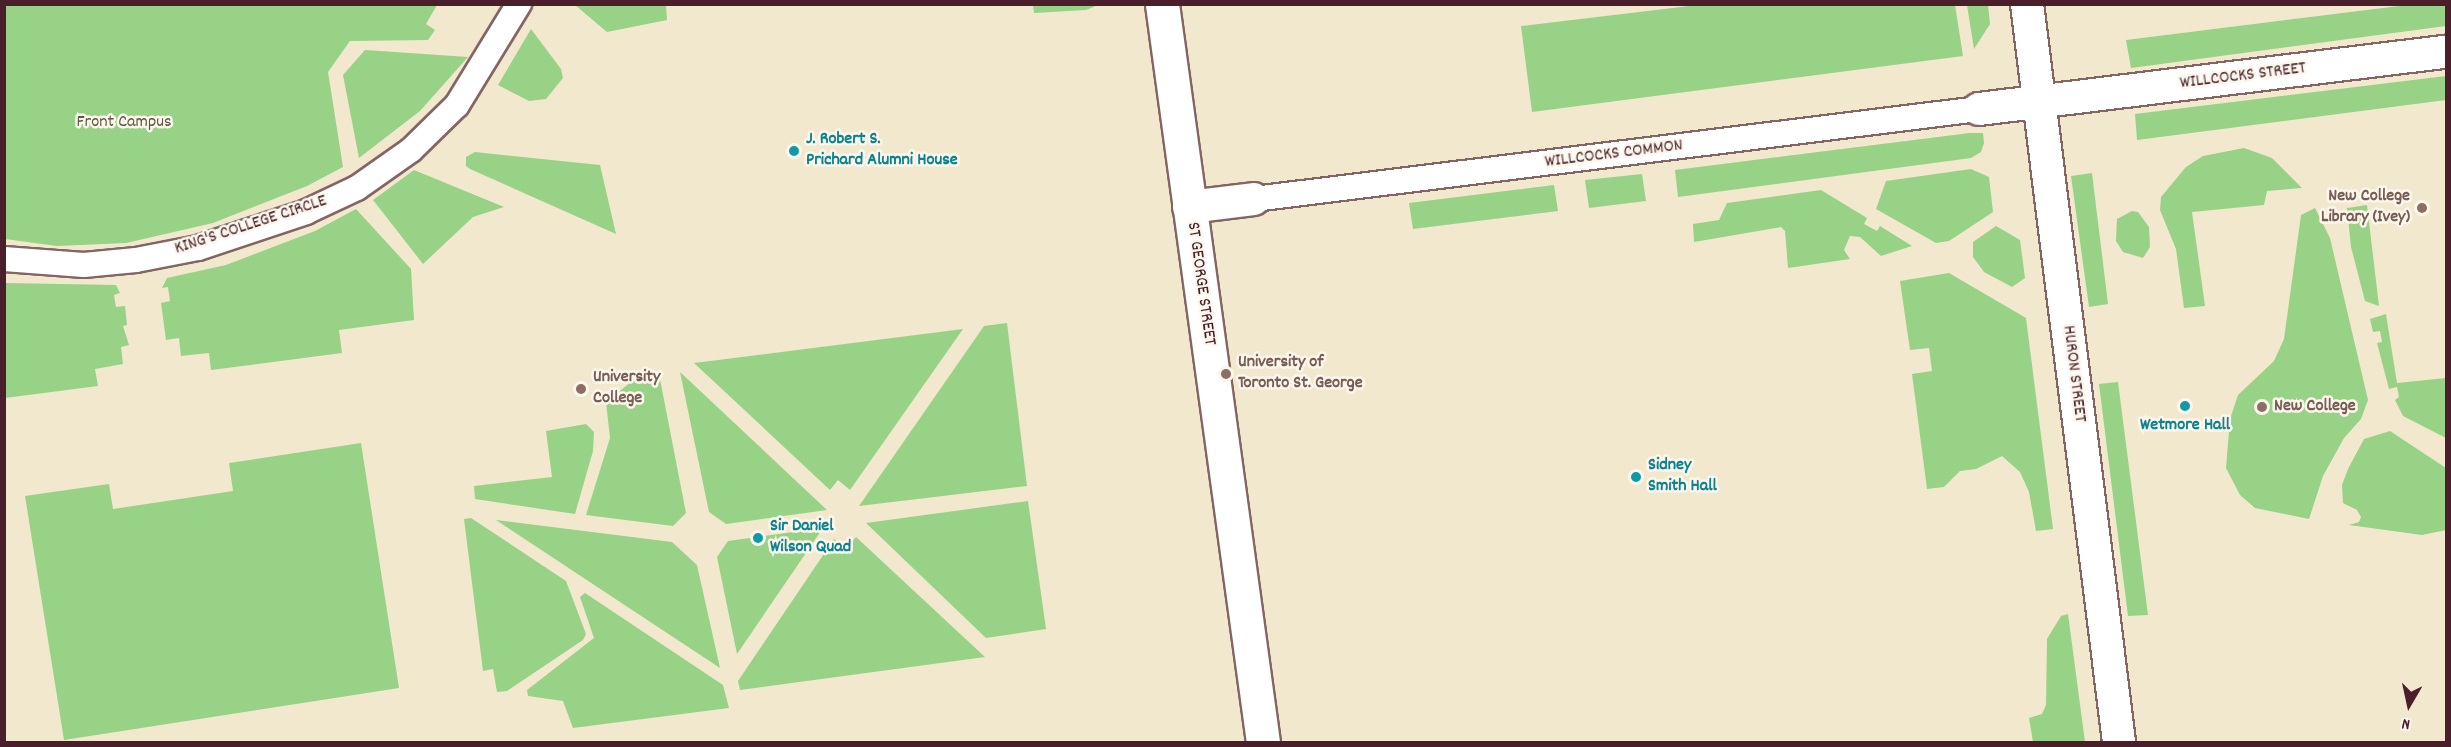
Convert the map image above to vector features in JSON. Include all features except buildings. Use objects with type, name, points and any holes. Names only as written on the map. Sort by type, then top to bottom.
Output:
[{"type":"street","name":"KING'S COLLEGE CIRCLE","points":[[4,259],[84,265],[136,260],[198,248],[306,212],[357,188],[411,150],[457,105],[519,4]]},
{"type":"street","name":"ST GEORGE STREET","points":[[1162,4],[1263,742]]},
{"type":"street","name":"HURON STREET","points":[[2027,4],[2119,742]]},
{"type":"street","name":"WILLCOCKS STREET","points":[[2039,102],[2446,52]]},
{"type":"street","name":"WILLCOCKS COMMON","points":[[1189,207],[2039,102]]},
{"type":"green space","name":"Front Campus","points":[[5,4],[437,5],[426,24],[435,30],[428,40],[350,41],[328,72],[343,167],[307,186],[213,223],[126,243],[57,246],[5,239]]},
{"type":"green space","points":[[1033,4],[1098,5],[1086,10],[1034,13]]},
{"type":"green space","points":[[1706,4],[1955,5],[1963,56],[1532,112],[1521,26]]},
{"type":"green space","points":[[575,5],[666,5],[667,20],[607,32]]},
{"type":"green space","points":[[1967,5],[1988,5],[1990,24],[1974,49]]},
{"type":"green space","points":[[2407,5],[2446,5],[2446,26],[2131,68],[2126,40]]},
{"type":"green space","points":[[531,29],[561,69],[563,78],[546,99],[529,101],[498,85]]},
{"type":"green space","points":[[365,50],[468,57],[420,111],[359,158],[343,75]]},
{"type":"green space","points":[[2446,76],[2446,100],[2137,140],[2135,114]]},
{"type":"green space","points":[[1983,133],[1984,143],[1981,152],[1971,158],[1678,197],[1675,170]]},
{"type":"green space","points":[[2244,148],[2272,158],[2302,188],[2267,191],[2264,205],[2192,212],[2205,306],[2184,308],[2176,249],[2160,210],[2161,197],[2186,167],[2203,156]]},
{"type":"green space","points":[[475,152],[600,165],[616,234],[470,169],[466,166],[466,157]]},
{"type":"green space","points":[[1971,169],[1989,177],[1993,212],[1949,241],[1936,243],[1876,209],[1886,181]]},
{"type":"green space","points":[[414,170],[504,207],[473,217],[423,264],[373,200]]},
{"type":"green space","points":[[2092,173],[2108,304],[2089,307],[2071,176]]},
{"type":"green space","points":[[1642,174],[1646,201],[1589,208],[1585,180]]},
{"type":"green space","points":[[1554,185],[1558,211],[1413,229],[1409,203]]},
{"type":"green space","points":[[1821,190],[1867,218],[1864,224],[1877,231],[1880,226],[1912,246],[1881,256],[1860,237],[1850,236],[1844,250],[1850,259],[1788,268],[1785,231],[1781,227],[1694,242],[1693,224],[1719,220],[1727,203]]},
{"type":"green space","points":[[2367,205],[2379,306],[2365,301],[2351,247],[2347,208]]},
{"type":"green space","points":[[2315,208],[2330,238],[2368,400],[2361,419],[2344,438],[2323,476],[2309,519],[2255,508],[2240,495],[2226,468],[2230,419],[2238,395],[2274,361],[2284,339],[2301,215]]},
{"type":"green space","points":[[356,209],[411,269],[414,320],[339,330],[342,353],[211,370],[209,353],[181,356],[179,338],[166,340],[161,303],[170,301],[168,287],[162,288],[167,278],[226,265],[315,231]]},
{"type":"green space","points":[[2132,211],[2138,212],[2149,227],[2150,247],[2143,258],[2123,252],[2116,241],[2117,219]]},
{"type":"green space","points":[[1996,226],[2020,240],[2025,278],[2012,287],[1984,272],[1973,257],[1973,242]]},
{"type":"green space","points":[[1949,273],[2026,318],[2053,529],[2036,531],[2029,492],[2020,472],[2002,456],[1976,469],[1960,471],[1944,487],[1927,489],[1912,374],[1932,371],[1929,348],[1910,350],[1900,281]]},
{"type":"green space","points":[[5,283],[116,285],[120,293],[114,295],[116,307],[125,306],[127,325],[123,326],[129,345],[121,347],[123,364],[95,369],[98,386],[5,398]]},
{"type":"green space","points":[[2386,314],[2397,383],[2446,378],[2446,438],[2403,416],[2395,400],[2399,397],[2397,387],[2389,389],[2377,343],[2382,342],[2380,331],[2373,332],[2370,319]]},
{"type":"green space","points":[[1007,323],[1027,486],[859,506],[984,326]]},
{"type":"green space","points":[[963,329],[850,490],[838,480],[830,490],[694,363]]},
{"type":"green space","points":[[646,370],[659,374],[686,513],[673,526],[586,515],[610,438],[606,402]]},
{"type":"green space","points":[[680,372],[827,510],[726,524],[709,512]]},
{"type":"green space","points":[[2118,382],[2148,615],[2128,616],[2099,384]]},
{"type":"green space","points":[[586,424],[594,432],[593,451],[575,514],[475,499],[474,486],[552,477],[546,431]]},
{"type":"green space","points":[[2390,431],[2446,468],[2446,530],[2422,535],[2349,525],[2359,522],[2361,517],[2357,510],[2343,503],[2342,485],[2348,469],[2364,439]]},
{"type":"green space","points":[[361,443],[399,688],[64,740],[25,496],[109,484],[113,509],[233,491],[229,463]]},
{"type":"green space","points":[[1028,501],[1046,629],[986,638],[866,523]]},
{"type":"green space","points":[[471,518],[566,581],[586,634],[583,640],[507,691],[497,692],[493,669],[483,671],[464,519]]},
{"type":"green space","points":[[496,520],[672,542],[697,565],[720,668]]},
{"type":"green space","points":[[823,528],[737,654],[717,557],[728,541]]},
{"type":"green space","points":[[856,537],[985,657],[740,690],[738,681],[834,539],[846,548]]},
{"type":"green space","points":[[585,593],[723,685],[729,708],[573,728],[563,701],[528,696],[527,690],[594,638],[580,597]]},
{"type":"green space","points":[[2068,614],[2085,742],[2033,742],[2029,718],[2042,714],[2046,705],[2047,639],[2061,616]]},
{"type":"place","name":"J. Robert S. Prichard Alumni House","points":[[794,151]]},
{"type":"place","name":"New College Library (Ivey)","points":[[2422,208]]},
{"type":"place","name":"University of Toronto St. George","points":[[1226,374]]},
{"type":"place","name":"University College","points":[[581,389]]},
{"type":"place","name":"Wetmore Hall","points":[[2185,406]]},
{"type":"place","name":"New College","points":[[2262,407]]},
{"type":"place","name":"Sidney Smith Hall","points":[[1636,477]]},
{"type":"place","name":"Sir Daniel Wilson Quad","points":[[758,538]]}]
